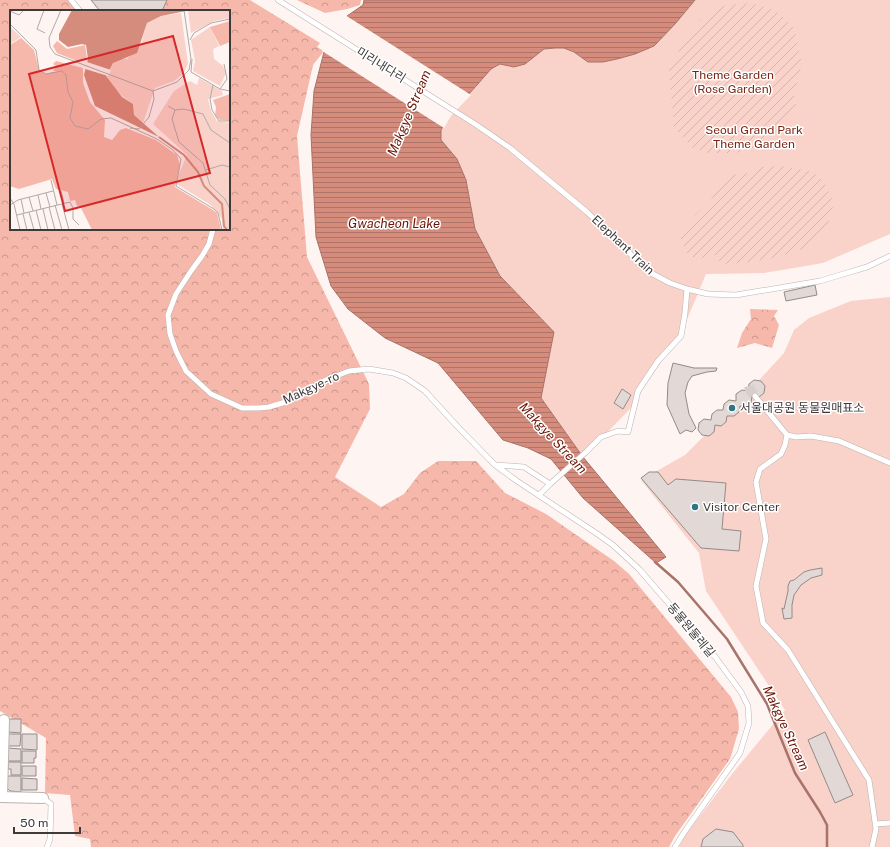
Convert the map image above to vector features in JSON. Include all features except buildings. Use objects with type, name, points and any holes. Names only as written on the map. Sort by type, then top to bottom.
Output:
[{"type":"street","points":[[4,720],[1,797],[43,798]]},
{"type":"lane","points":[[71,0],[79,10]]},
{"type":"lane","name":"미리내다리","points":[[278,0],[475,124]]},
{"type":"lane","name":"Elephant Train","points":[[475,124],[510,148],[587,212],[649,272],[670,283],[687,289],[708,294],[736,295],[827,279],[866,267],[890,256]]},
{"type":"lane","name":"Makgye-ro","points":[[213,230],[209,244],[176,294],[168,315],[170,334],[176,351],[186,371],[211,394],[242,408],[269,407],[289,401],[326,380],[348,371],[369,369],[393,373],[406,378],[425,390],[496,465]]},
{"type":"lane","points":[[539,495],[601,437],[618,431],[628,432],[638,391],[658,361],[682,336],[687,289]]},
{"type":"lane","points":[[755,396],[787,434],[796,437],[811,436],[839,441],[890,463]]},
{"type":"lane","points":[[787,434],[785,445],[781,454],[760,469],[756,482],[766,539],[756,586],[763,623],[788,650],[869,780],[876,828],[872,847]]},
{"type":"lane","points":[[496,465],[524,467],[552,482]]},
{"type":"lane","name":"동물원둘레길","points":[[496,465],[517,481],[596,533],[639,569],[716,658],[741,692],[748,706],[749,723],[740,753],[675,847]]},
{"type":"lane","points":[[43,798],[51,804],[50,839],[47,847]]},
{"type":"lane","points":[[875,824],[890,823]]},
{"type":"green space","points":[[0,0],[71,0],[79,10],[10,10],[10,230],[230,230],[230,10],[162,10],[167,0],[250,0],[320,43],[317,47],[324,51],[313,65],[297,136],[307,257],[369,384],[370,409],[335,477],[381,507],[404,494],[420,473],[438,461],[476,461],[505,493],[546,514],[614,561],[629,574],[731,697],[738,712],[739,729],[730,759],[675,836],[669,847],[91,847],[90,839],[75,836],[70,795],[45,793],[46,738],[0,711]]},
{"type":"green space","points":[[297,0],[361,0],[360,5],[325,13]]},
{"type":"green space","name":"Seoul Grand Park Theme Garden","points":[[695,0],[890,0],[890,234],[823,263],[764,273],[706,274],[683,329],[629,410],[583,457],[541,398],[554,332],[500,276],[475,229],[466,180],[441,140],[441,129],[450,115],[491,69],[500,64],[514,67],[544,49],[555,48],[564,48],[574,52],[588,62],[603,62],[635,54],[675,24]]},
{"type":"green space","name":"Theme Garden (Rose Garden)","points":[[750,3],[772,9],[782,16],[794,28],[802,63],[794,95],[796,104],[792,114],[784,123],[777,126],[769,137],[755,147],[736,153],[708,153],[693,148],[674,128],[669,69],[682,45],[701,19],[722,6]]},
{"type":"green space","points":[[782,166],[813,172],[824,182],[832,199],[833,213],[822,235],[803,249],[778,257],[744,263],[721,264],[714,254],[699,259],[688,255],[680,237],[695,215],[710,201],[719,187],[726,183],[728,175],[748,173],[760,167]]},
{"type":"green space","points":[[890,297],[890,847],[679,847],[686,834],[732,774],[785,710],[706,591],[699,553],[641,480],[685,455],[750,390],[784,353],[794,330],[809,318],[851,301]]},
{"type":"green space","points":[[750,309],[778,310],[774,316],[779,325],[772,348],[755,343],[737,348],[742,333],[751,319]]},
{"type":"water","name":"Gwacheon Lake","points":[[364,0],[695,0],[654,46],[635,54],[603,62],[588,62],[574,52],[564,48],[555,48],[544,49],[525,64],[514,67],[500,64],[491,69],[450,115],[441,130],[441,140],[457,159],[466,180],[475,229],[500,276],[554,332],[541,398],[583,457],[666,557],[656,563],[583,498],[551,459],[528,448],[503,440],[438,363],[385,338],[348,309],[331,286],[316,237],[311,135],[314,91],[325,48],[347,16],[363,5]]},
{"type":"pier","points":[[345,15],[471,95],[451,116],[444,128],[322,51],[323,47]]},
{"type":"waterway","name":"Makgye Stream","points":[[655,562],[678,582],[727,639],[767,704],[795,773],[827,825],[827,847]]},
{"type":"tunnel","points":[[749,386],[750,390],[755,396]]},
{"type":"place","name":"서울대공원 동물원매표소","points":[[732,408]]},
{"type":"place","name":"Visitor Center","points":[[695,507]]}]
